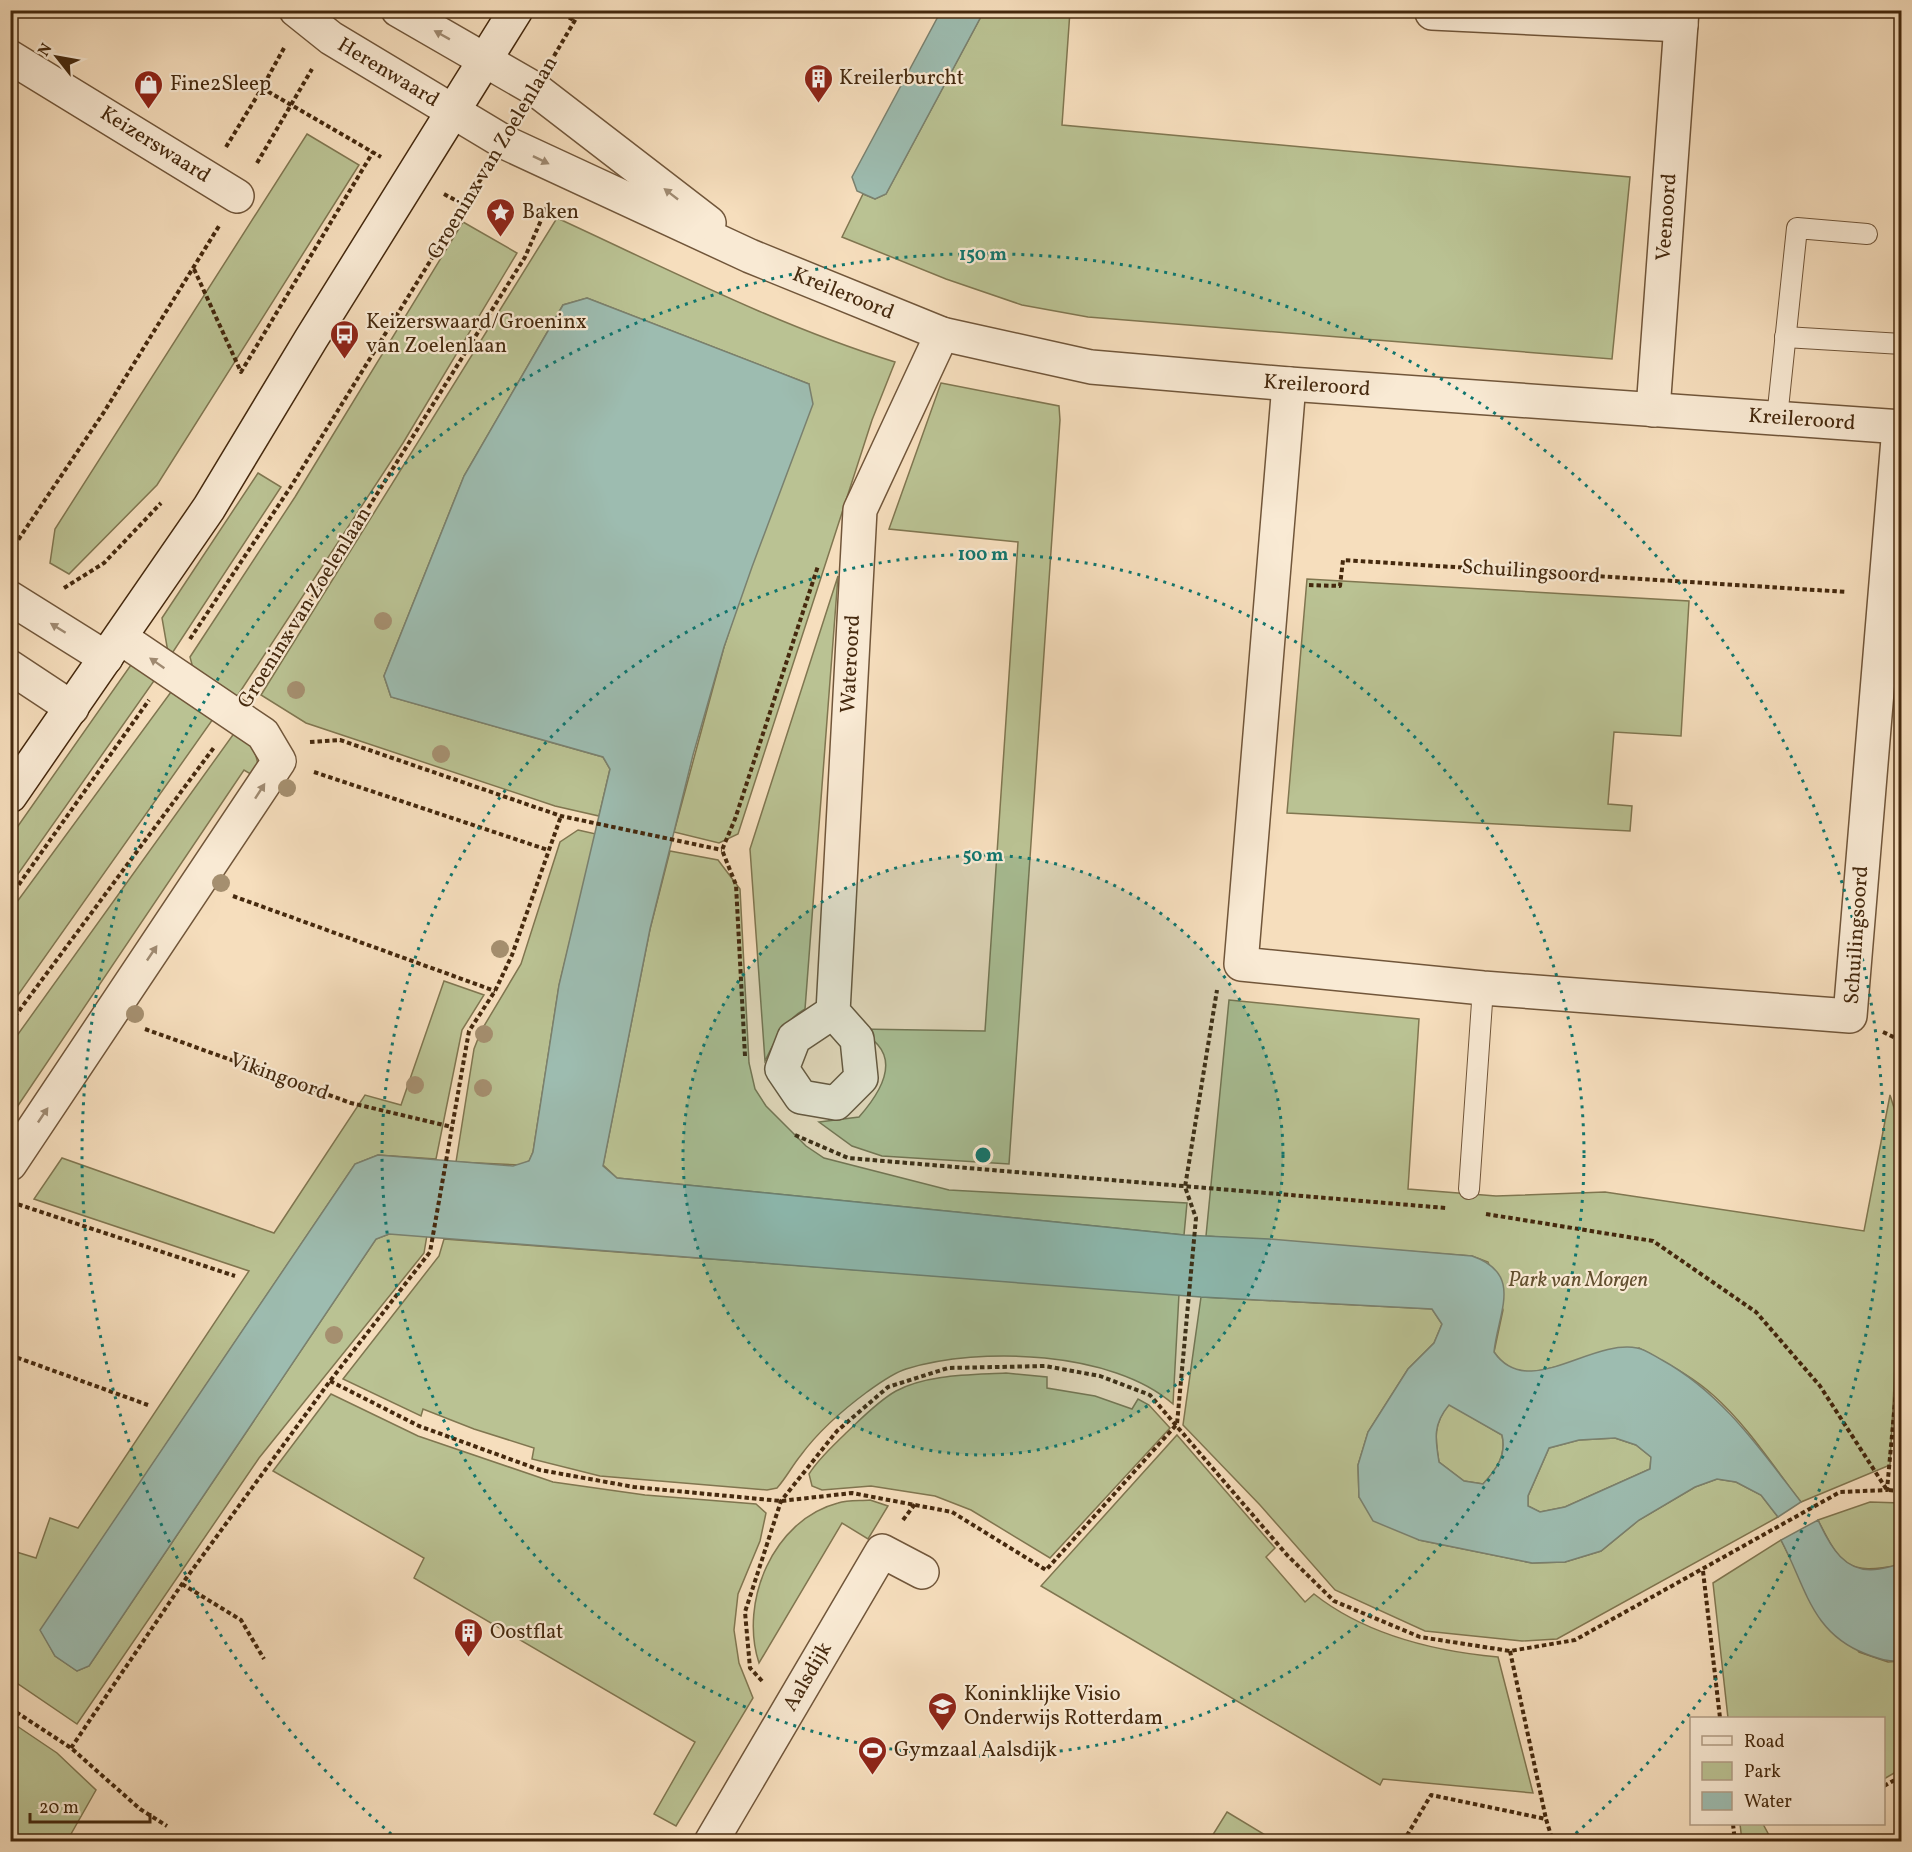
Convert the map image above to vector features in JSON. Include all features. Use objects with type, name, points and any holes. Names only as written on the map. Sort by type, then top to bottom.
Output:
[{"type":"street","points":[[398,10],[486,60]]},
{"type":"street","points":[[10,796],[209,508],[311,339],[516,10]]},
{"type":"street","name":"Herenwaard","points":[[299,13],[331,38],[454,111]]},
{"type":"street","name":"Veenoord","points":[[1432,13],[1682,18],[1653,410]]},
{"type":"street","name":"Keizerswaard","points":[[10,57],[237,196]]},
{"type":"street","name":"Kreileroord","points":[[486,60],[535,89],[750,256]]},
{"type":"street","name":"Kreileroord","points":[[454,111],[504,142],[563,171],[750,256],[942,334],[1091,367],[1289,384],[1900,427]]},
{"type":"street","name":"Wateroord","points":[[832,1012],[860,510],[942,334]]},
{"type":"street","points":[[1241,964],[1289,384]]},
{"type":"street","name":"Schuilingsoord","points":[[1241,964],[1483,988],[1850,1016],[1884,594],[1900,427]]},
{"type":"street","points":[[10,598],[113,648],[237,717],[263,734],[279,761],[10,1164]]},
{"type":"street","points":[[10,667],[72,708]]},
{"type":"street","name":"Aalsdijk","points":[[711,1842],[882,1551],[922,1572]]},
{"type":"lane","points":[[1777,418],[1797,228],[1867,234]]},
{"type":"lane","points":[[1785,337],[1902,344]]},
{"type":"lane","points":[[1469,1189],[1483,988]]},
{"type":"path","points":[[556,10],[575,21]]},
{"type":"path","name":"Groeninx van Zoelenlaan","points":[[535,89],[581,10]]},
{"type":"path","points":[[208,177],[261,88],[299,13]]},
{"type":"path","points":[[10,552],[104,412],[331,38]]},
{"type":"path","points":[[261,88],[464,206]]},
{"type":"path","name":"Groeninx van Zoelenlaan","points":[[290,488],[504,142]]},
{"type":"path","points":[[193,268],[242,372],[373,152]]},
{"type":"path","name":"Groeninx van Zoelenlaan","points":[[10,1023],[237,717],[525,257],[563,171]]},
{"type":"path","points":[[58,592],[104,563],[160,503]]},
{"type":"path","points":[[745,1064],[736,885],[722,850],[735,819],[817,567],[824,558]]},
{"type":"path","name":"Schuilingsoord","points":[[1272,583],[1340,586],[1343,560],[1884,594]]},
{"type":"path","points":[[279,761],[306,742],[340,740],[561,816],[722,850]]},
{"type":"path","points":[[279,761],[548,850]]},
{"type":"path","points":[[71,1748],[182,1584],[330,1382],[430,1252],[469,1031],[495,991],[512,955],[561,816]]},
{"type":"path","points":[[198,884],[495,991]]},
{"type":"path","points":[[330,1382],[419,1426],[540,1470],[634,1487],[781,1501],[852,1493],[952,1512],[1046,1570],[1178,1425],[1196,1218],[1185,1187],[1218,984],[1241,964]]},
{"type":"path","name":"Vikingoord","points":[[109,1016],[351,1103],[452,1127]]},
{"type":"path","points":[[792,1132],[799,1139],[848,1158],[1453,1209]]},
{"type":"path","points":[[10,1202],[235,1276]]},
{"type":"path","points":[[1476,1213],[1653,1241],[1756,1312],[1820,1386],[1887,1490]]},
{"type":"path","points":[[1887,1490],[1902,1326]]},
{"type":"path","points":[[10,1355],[148,1405]]},
{"type":"path","points":[[790,1709],[750,1668],[745,1612],[781,1501],[837,1431],[888,1387],[948,1368],[1046,1366],[1100,1376],[1150,1395],[1287,1555],[1334,1601],[1420,1637],[1510,1651],[1575,1640],[1703,1571],[1752,1540],[1840,1492],[1902,1491]]},
{"type":"path","points":[[1703,1571],[1720,1717]]},
{"type":"path","points":[[182,1584],[241,1620],[264,1659]]},
{"type":"path","points":[[1510,1651],[1553,1842]]},
{"type":"path","points":[[10,1708],[71,1748],[140,1809],[167,1826]]},
{"type":"path","points":[[1885,1785],[1902,1776]]},
{"type":"path","points":[[1403,1842],[1431,1795],[1546,1819]]},
{"type":"path","points":[[1733,1825],[1735,1842]]},
{"type":"green space","points":[[984,11],[1070,11],[1062,125],[1630,177],[1612,359],[1088,317],[1022,305],[946,279],[842,237],[863,194],[875,199],[886,194]]},
{"type":"green space","points":[[307,134],[359,165],[157,485],[69,574],[50,563],[55,529]]},
{"type":"green space","points":[[557,218],[766,314],[851,348],[895,362],[872,420],[738,834],[719,843],[674,832],[724,647],[809,384],[587,298],[563,305],[464,476],[384,676],[391,697],[603,757],[610,769],[599,816],[555,806],[306,723],[261,695]]},
{"type":"green space","points":[[463,222],[517,253],[403,443],[236,698],[195,676],[190,657],[295,497]]},
{"type":"green space","points":[[941,383],[1059,406],[1060,420],[1009,1164],[882,1156],[852,1146],[819,1122],[859,1117],[882,1083],[886,1064],[884,1054],[876,1043],[860,1029],[985,1031],[1018,542],[889,529]]},
{"type":"green space","points":[[258,473],[281,487],[169,658],[162,618]]},
{"type":"green space","points":[[838,576],[805,1009],[786,1025],[765,1061],[750,849]]},
{"type":"green space","points":[[1307,579],[1689,601],[1681,736],[1614,732],[1608,804],[1632,806],[1630,831],[1287,813]]},
{"type":"green space","points":[[133,662],[156,678],[11,884],[11,836]]},
{"type":"green space","points":[[171,692],[213,719],[11,1005],[11,910]]},
{"type":"green space","points":[[235,732],[247,742],[254,752],[259,779],[244,770],[11,1116],[11,1044]]},
{"type":"green space","points":[[578,830],[596,834],[559,986],[533,1152],[529,1161],[521,1165],[456,1162],[474,1049],[481,1031],[521,964],[560,842]]},
{"type":"green space","points":[[670,851],[718,860],[740,889],[749,1063],[755,1089],[766,1106],[806,1146],[824,1158],[949,1190],[1187,1203],[1184,1235],[617,1178],[603,1165],[650,929]]},
{"type":"green space","points":[[444,981],[484,995],[462,1030],[436,1159],[378,1155],[355,1164],[41,1630],[55,1656],[77,1671],[89,1666],[376,1239],[389,1234],[427,1235],[424,1253],[259,1458],[77,1724],[11,1679],[10,1550],[36,1558],[50,1518],[78,1528],[249,1271],[34,1199],[62,1158],[274,1233],[365,1095],[401,1105]]},
{"type":"green space","name":"Park van Morgen","points":[[1229,1000],[1419,1019],[1408,1189],[1496,1196],[1605,1192],[1864,1231],[1890,1095],[1902,1133],[1901,1247],[1890,1465],[1801,1502],[1748,1433],[1713,1395],[1696,1381],[1639,1348],[1533,1372],[1510,1368],[1494,1352],[1503,1310],[1488,1262],[1472,1256],[1206,1236]]},
{"type":"green space","points":[[444,1239],[1179,1294],[1173,1404],[1147,1386],[1116,1373],[1082,1364],[1045,1358],[970,1357],[906,1369],[881,1382],[823,1429],[777,1488],[767,1490],[600,1476],[532,1459],[534,1448],[474,1429],[423,1409],[421,1416],[343,1379],[439,1256]]},
{"type":"green space","points":[[1201,1297],[1432,1309],[1442,1324],[1434,1343],[1408,1369],[1368,1432],[1358,1465],[1359,1497],[1419,1540],[1532,1563],[1565,1562],[1601,1551],[1639,1520],[1695,1487],[1717,1479],[1736,1482],[1761,1495],[1778,1517],[1557,1639],[1522,1641],[1425,1631],[1335,1590],[1260,1505],[1183,1425]]},
{"type":"green space","points":[[1006,1373],[1047,1377],[1047,1388],[1095,1396],[1132,1409],[1138,1399],[1149,1405],[1170,1428],[1050,1558],[971,1510],[935,1496],[871,1486],[822,1490],[812,1486],[809,1474],[822,1457],[870,1410],[896,1391],[908,1385],[936,1378]]},
{"type":"green space","points":[[331,1394],[418,1436],[553,1482],[645,1495],[756,1504],[766,1513],[760,1541],[738,1594],[734,1630],[739,1663],[753,1698],[676,1826],[654,1814],[695,1742],[414,1578],[424,1558],[273,1471]]},
{"type":"green space","points":[[1449,1404],[1502,1435],[1502,1456],[1483,1484],[1464,1481],[1439,1462],[1436,1432],[1440,1418]]},
{"type":"green space","points":[[1177,1435],[1275,1548],[1266,1557],[1305,1602],[1314,1594],[1355,1620],[1401,1639],[1449,1650],[1498,1657],[1533,1793],[1383,1779],[1380,1785],[1041,1586]]},
{"type":"green space","points":[[1615,1438],[1636,1445],[1651,1457],[1650,1469],[1565,1507],[1540,1512],[1528,1506],[1528,1496],[1549,1448],[1579,1440]]},
{"type":"green space","points":[[870,1500],[888,1506],[868,1539],[842,1523],[759,1663],[754,1639],[754,1615],[758,1590],[779,1545],[795,1527],[815,1512],[842,1502]]},
{"type":"green space","points":[[1870,1502],[1901,1503],[1900,1565],[1868,1569],[1848,1564],[1833,1548],[1818,1520]]},
{"type":"green space","points":[[1781,1540],[1789,1556],[1859,1652],[1888,1662],[1901,1661],[1901,1769],[1885,1778],[1885,1717],[1728,1717],[1713,1583]]},
{"type":"green space","points":[[11,1722],[57,1753],[96,1790],[67,1841],[11,1841]]},
{"type":"green space","points":[[1227,1812],[1275,1841],[1209,1841]]},
{"type":"green space","points":[[1740,1825],[1764,1825],[1771,1839],[1765,1841],[1742,1841]]},
{"type":"water","points":[[941,11],[984,11],[886,194],[875,199],[857,191],[852,177]]},
{"type":"water","points":[[587,298],[809,384],[813,404],[724,647],[693,755],[650,929],[603,1166],[617,1178],[1184,1235],[1269,1239],[1472,1256],[1488,1264],[1498,1273],[1503,1284],[1503,1309],[1494,1352],[1508,1366],[1524,1371],[1542,1370],[1619,1348],[1637,1348],[1646,1351],[1684,1373],[1722,1405],[1755,1442],[1801,1502],[1778,1517],[1761,1495],[1736,1482],[1717,1479],[1695,1487],[1639,1520],[1601,1551],[1565,1562],[1532,1563],[1419,1540],[1373,1521],[1359,1497],[1358,1465],[1368,1432],[1408,1369],[1434,1343],[1442,1324],[1432,1309],[1201,1297],[389,1234],[376,1239],[89,1666],[77,1671],[55,1656],[40,1630],[355,1164],[378,1155],[513,1166],[529,1161],[533,1152],[559,985],[610,769],[603,757],[391,697],[384,676],[464,476],[563,305]],"holes":[[[1449,1405],[1502,1435],[1502,1456],[1483,1484],[1464,1481],[1439,1462],[1436,1432],[1440,1419]],[[1615,1438],[1636,1445],[1651,1457],[1650,1469],[1565,1507],[1540,1512],[1528,1506],[1528,1496],[1549,1448],[1579,1440]]]},
{"type":"water","points":[[1818,1520],[1834,1549],[1848,1563],[1857,1568],[1879,1569],[1901,1562],[1901,1661],[1879,1659],[1848,1645],[1833,1634],[1812,1607],[1781,1540]]},
{"type":"place","name":"Kreilerburcht","points":[[818,104]]},
{"type":"place","name":"Fine2Sleep","points":[[149,110]]},
{"type":"place","name":"Baken","points":[[501,238]]},
{"type":"place","name":"Keizerswaard/Groeninx van Zoelenlaan","points":[[345,360]]},
{"type":"place","name":"Oostflat","points":[[469,1658]]},
{"type":"place","name":"Koninklijke Visio Onderwijs Rotterdam","points":[[943,1732]]},
{"type":"place","name":"Gymzaal Aalsdijk","points":[[873,1776]]}]
